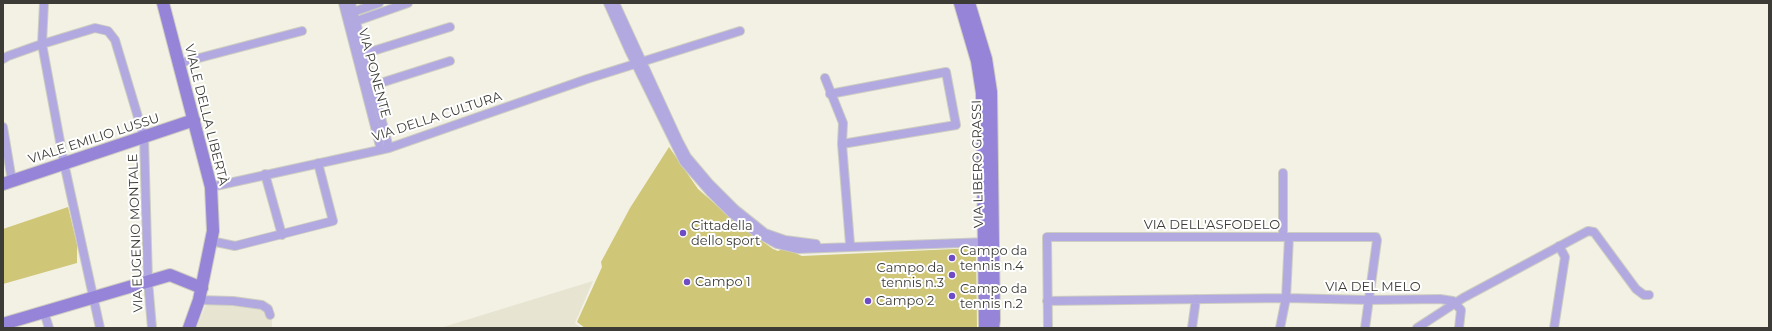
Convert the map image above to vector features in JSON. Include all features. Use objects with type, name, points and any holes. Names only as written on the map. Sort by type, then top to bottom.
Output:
[{"type":"street","points":[[44,3],[42,44],[64,163],[92,297],[100,328]]},
{"type":"street","name":"VIALE DELLA LIBERTÀ","points":[[163,3],[211,187],[213,231],[201,294],[189,328]]},
{"type":"street","name":"VIA PONENTE","points":[[343,3],[350,13]]},
{"type":"street","name":"VIA PONENTE","points":[[351,3],[350,13],[352,22],[385,149]]},
{"type":"street","points":[[350,13],[379,3]]},
{"type":"street","points":[[352,22],[408,3]]},
{"type":"street","points":[[611,3],[640,63],[684,162],[710,188],[765,233],[785,240],[818,246],[989,240]]},
{"type":"street","name":"VIA LIBERO GRASSI","points":[[960,3],[977,61],[982,92],[994,320],[993,328]]},
{"type":"street","name":"VIA LIBERO GRASSI","points":[[970,3],[986,59],[991,92],[989,240],[985,328]]},
{"type":"street","points":[[361,55],[450,27]]},
{"type":"street","name":"VIA EUGENIO MONTALE","points":[[3,59],[42,44],[95,28],[108,31],[115,40],[144,137],[148,281],[152,328]]},
{"type":"street","name":"VIA DELLA CULTURA","points":[[211,187],[385,149],[588,79],[740,30]]},
{"type":"street","points":[[180,64],[302,31]]},
{"type":"street","points":[[369,87],[450,61]]},
{"type":"street","points":[[830,94],[946,72],[956,126],[842,144]]},
{"type":"street","points":[[825,78],[830,94],[843,123],[842,144],[850,244]]},
{"type":"street","name":"VIALE EMILIO LUSSU","points":[[7,182],[194,120]]},
{"type":"street","points":[[3,127],[7,182]]},
{"type":"street","points":[[211,241],[235,246],[333,221],[318,163]]},
{"type":"street","points":[[1280,328],[1286,298],[1286,237],[1283,173]]},
{"type":"street","points":[[265,174],[282,235]]},
{"type":"street","points":[[1417,328],[1456,303],[1588,231],[1594,232],[1636,289],[1644,295],[1649,295]]},
{"type":"street","name":"VIA DELL'ASFODELO","points":[[1047,301],[1048,237],[1376,237],[1377,240],[1369,300]]},
{"type":"street","points":[[1554,328],[1565,257],[1571,240]]},
{"type":"street","points":[[818,246],[881,244]]},
{"type":"street","points":[[1559,246],[1565,257]]},
{"type":"street","points":[[3,324],[170,275],[201,294],[233,301],[262,304],[268,308],[270,315]]},
{"type":"street","name":"VIA DEL MELO","points":[[1047,301],[1286,298],[1369,300],[1440,299],[1453,301],[1456,303]]},
{"type":"street","points":[[1192,328],[1196,299]]},
{"type":"street","points":[[1365,328],[1369,300]]},
{"type":"street","points":[[1047,301],[1048,328]]},
{"type":"street","points":[[1456,303],[1461,310],[1459,328]]},
{"type":"street","points":[[44,312],[49,328]]},
{"type":"shaded area","name":"Cittadella dello sport","points":[[669,147],[698,189],[738,224],[778,251],[784,248],[802,256],[976,248],[977,328],[585,328],[577,322],[602,267],[601,262],[630,208]]},
{"type":"shaded area","points":[[68,207],[77,244],[77,263],[3,284],[3,229]]},
{"type":"shaded area","points":[[593,281],[575,323],[581,328],[440,328]]},
{"type":"shaded area","points":[[208,300],[256,304],[272,317],[272,328],[196,328]]},
{"type":"place","name":"Cittadella dello sport","points":[[683,233]]},
{"type":"place","name":"Campo da tennis n.4","points":[[952,258]]},
{"type":"place","name":"Campo da tennis n.3","points":[[952,275]]},
{"type":"place","name":"Campo 1","points":[[687,282]]},
{"type":"place","name":"Campo da tennis n.2","points":[[952,296]]},
{"type":"place","name":"Campo 2","points":[[868,301]]}]
